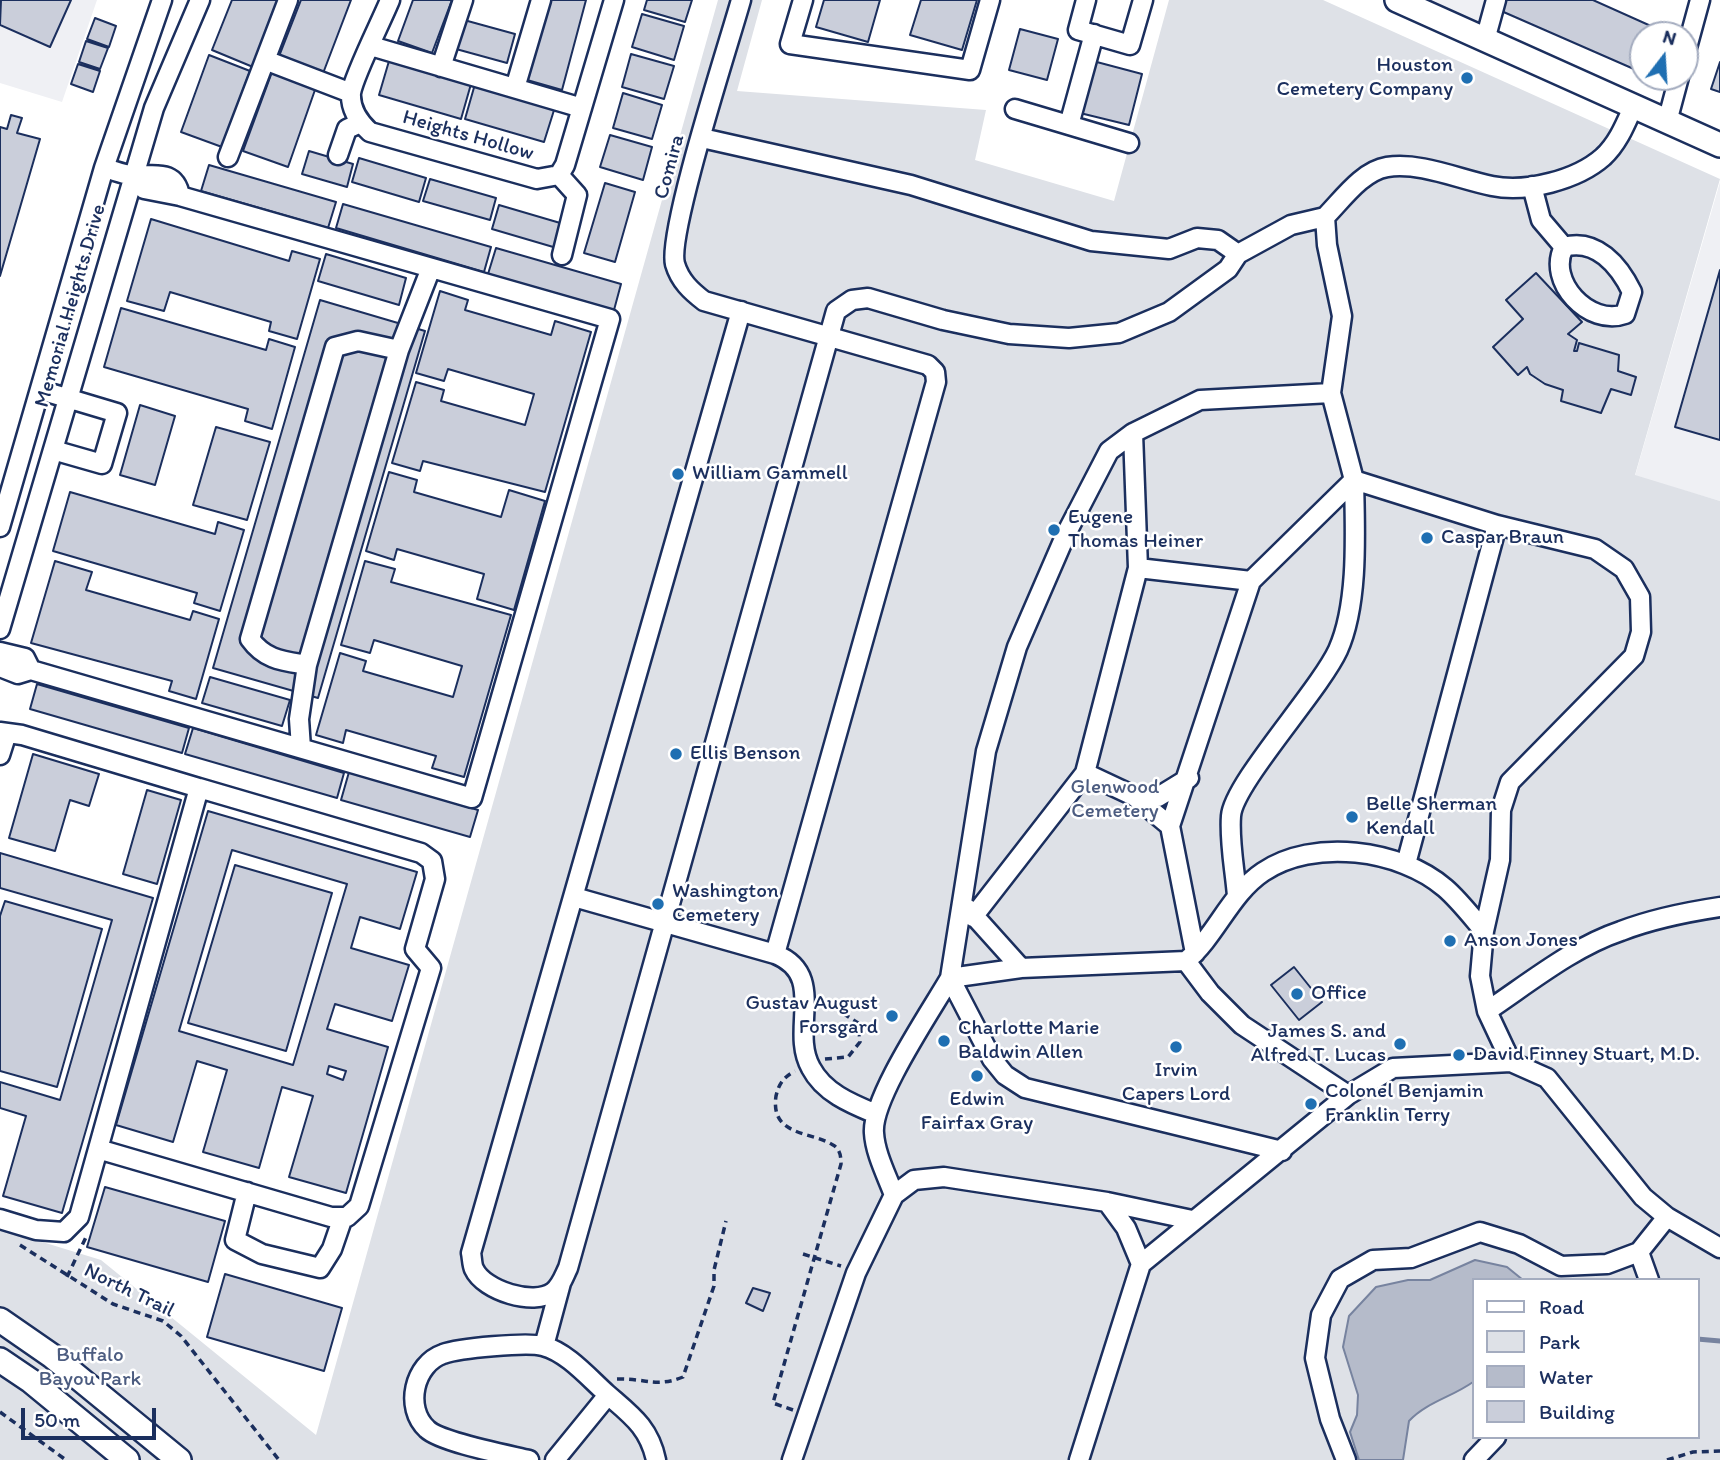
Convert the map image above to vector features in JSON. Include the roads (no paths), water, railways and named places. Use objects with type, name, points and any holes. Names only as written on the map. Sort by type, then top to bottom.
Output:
[{"type":"main road","points":[[1397,0],[1720,145]]},
{"type":"main road","points":[[0,1320],[52,1356],[179,1460]]},
{"type":"main road","points":[[0,1360],[31,1381],[127,1460]]},
{"type":"street","name":"Memorial Heights Drive","points":[[0,527],[104,168],[162,0]]},
{"type":"street","name":"Memorial Heights Drive","points":[[0,629],[154,108],[200,0]]},
{"type":"street","points":[[228,157],[288,0]]},
{"type":"street","points":[[338,155],[347,129],[360,123],[354,111],[351,93],[390,0]]},
{"type":"street","points":[[441,66],[463,0]]},
{"type":"street","points":[[516,88],[541,0]]},
{"type":"street","name":"Heights Hollow","points":[[360,123],[370,132],[537,179],[559,175],[565,165],[614,0]]},
{"type":"street","name":"Comira","points":[[741,0],[681,211],[674,262],[686,287],[704,301],[928,365],[935,372],[936,382],[775,954]]},
{"type":"street","points":[[803,0],[790,44],[970,70],[990,0]]},
{"type":"street","points":[[1086,0],[1078,30],[1130,45],[1143,0]]},
{"type":"street","points":[[1485,40],[1496,0]]},
{"type":"street","points":[[1694,21],[1699,0]]},
{"type":"street","points":[[1069,125],[1094,34]]},
{"type":"street","points":[[371,46],[582,108]]},
{"type":"street","points":[[265,60],[351,93]]},
{"type":"street","points":[[1667,122],[1675,91]]},
{"type":"street","points":[[544,1346],[836,311],[852,300],[867,298],[943,320],[1009,334],[1069,338],[1119,332],[1169,312],[1228,269],[1238,254],[1291,225],[1325,217],[1362,179],[1385,167],[1414,167],[1496,187],[1532,186],[1581,171],[1602,158],[1616,142],[1633,107]]},
{"type":"street","points":[[1015,109],[1129,143]]},
{"type":"street","points":[[702,138],[911,185],[1091,241],[1169,249],[1197,238],[1218,240],[1238,254]]},
{"type":"street","points":[[0,667],[18,674],[31,670],[472,798],[610,319],[180,196],[144,190],[133,176],[104,168]]},
{"type":"street","points":[[559,175],[577,195],[562,255]]},
{"type":"street","points":[[1532,186],[1541,220],[1564,247]]},
{"type":"street","points":[[1237,896],[1230,813],[1251,775],[1316,689],[1339,648],[1354,566],[1354,480],[1331,393],[1342,316],[1327,245],[1325,217]]},
{"type":"street","points":[[1588,245],[1604,255],[1623,275],[1632,292],[1625,314],[1615,317],[1600,315],[1586,307],[1567,288],[1558,269],[1559,257],[1564,247],[1588,245]]},
{"type":"street","points":[[301,748],[299,719],[307,665],[399,350],[431,268]]},
{"type":"street","points":[[561,1283],[552,1293],[538,1298],[520,1296],[487,1283],[474,1270],[471,1253],[741,311]]},
{"type":"street","points":[[307,665],[277,660],[260,653],[250,639],[335,347],[358,341],[399,350]]},
{"type":"street","points":[[40,390],[117,413],[102,464],[53,450]]},
{"type":"street","points":[[894,1195],[874,1133],[876,1114],[885,1092],[950,978],[985,751],[1017,648],[1066,534],[1109,451],[1133,433],[1200,400],[1331,393]]},
{"type":"street","points":[[973,916],[1085,773],[1138,568],[1133,433]]},
{"type":"street","points":[[1354,480],[1497,525],[1595,550],[1624,569],[1640,597],[1641,632],[1634,656],[1510,782],[1501,810],[1500,860],[1485,931],[1480,976],[1488,1011],[1511,1062]]},
{"type":"street","points":[[1348,1095],[1242,1025],[1210,993],[1191,957],[1170,826],[1189,778],[1251,580],[1354,480]]},
{"type":"street","points":[[1406,864],[1497,525]]},
{"type":"street","points":[[1138,568],[1251,580]]},
{"type":"street","points":[[0,652],[25,658],[31,670]]},
{"type":"street","points":[[0,755],[4,732],[421,853],[432,861],[435,879],[415,949],[431,968],[359,1206],[343,1217],[332,1249],[320,1268],[262,1254],[235,1240],[247,1192]]},
{"type":"street","points":[[1085,773],[1134,796],[1170,826]]},
{"type":"street","points":[[1134,796],[1158,797],[1189,778]]},
{"type":"street","points":[[0,1220],[36,1230],[64,1232],[79,1217],[199,788]]},
{"type":"street","points":[[950,978],[1021,968],[1191,957],[1237,896],[1263,872],[1285,862],[1310,856],[1356,850],[1406,864],[1444,887],[1485,931]]},
{"type":"street","points":[[573,897],[775,954],[798,967],[803,979],[809,1065],[826,1087],[876,1114]]},
{"type":"street","points":[[963,900],[973,916],[1021,968]]},
{"type":"street","points":[[1488,1011],[1566,959],[1618,931],[1668,917],[1720,907]]},
{"type":"street","points":[[950,978],[992,1059],[1005,1075],[1025,1087],[1282,1151]]},
{"type":"street","points":[[1079,1460],[1141,1264],[1348,1095],[1393,1068],[1404,1065],[1511,1062],[1547,1078],[1584,1121],[1618,1170],[1643,1197],[1667,1217],[1720,1248]]},
{"type":"street","points":[[98,1149],[343,1217]]},
{"type":"street","points":[[792,1460],[857,1271],[894,1195],[914,1180],[944,1177],[1107,1202],[1192,1220]]},
{"type":"street","points":[[1107,1202],[1125,1228],[1141,1264]]},
{"type":"street","points":[[1346,1460],[1330,1419],[1315,1358],[1321,1315],[1340,1279],[1373,1260],[1411,1258],[1480,1232],[1519,1244],[1561,1266],[1607,1264],[1639,1252],[1667,1217]]},
{"type":"street","points":[[1639,1252],[1648,1278]]},
{"type":"street","points":[[529,1460],[458,1442],[427,1430],[415,1409],[414,1386],[426,1368],[442,1354],[528,1343],[544,1346],[566,1358],[649,1433],[656,1460]]},
{"type":"street","points":[[555,1460],[604,1392]]},
{"type":"street","points":[[1474,1460],[1494,1439]]},
{"type":"water","points":[[1475,1260],[1507,1267],[1521,1278],[1472,1278],[1472,1383],[1424,1409],[1409,1421],[1403,1460],[1359,1460],[1350,1432],[1357,1415],[1358,1395],[1343,1347],[1349,1316],[1376,1287],[1408,1280],[1430,1280]]},
{"type":"waterway","points":[[1699,1339],[1720,1341]]},
{"type":"place","name":"Houston Cemetery Company","points":[[1467,78]]},
{"type":"place","name":"William Gammell","points":[[678,474]]},
{"type":"place","name":"Eugene Thomas Heiner","points":[[1054,530]]},
{"type":"place","name":"Caspar Braun","points":[[1427,538]]},
{"type":"place","name":"Ellis Benson","points":[[676,754]]},
{"type":"place","name":"Belle Sherman Kendall","points":[[1352,817]]},
{"type":"place","name":"Washington Cemetery","points":[[658,904]]},
{"type":"place","name":"Anson Jones","points":[[1450,941]]},
{"type":"place","name":"Office","points":[[1297,994]]},
{"type":"place","name":"Gustav August Forsgard","points":[[892,1016]]},
{"type":"place","name":"Charlotte Marie Baldwin Allen","points":[[944,1041]]},
{"type":"place","name":"James S. and Alfred T. Lucas","points":[[1400,1044]]},
{"type":"place","name":"Irvin Capers Lord","points":[[1176,1047]]},
{"type":"place","name":"David Finney Stuart, M.D.","points":[[1459,1055]]},
{"type":"place","name":"Edwin Fairfax Gray","points":[[977,1076]]},
{"type":"place","name":"Colonel Benjamin Franklin Terry","points":[[1311,1104]]},
{"type":"park label","name":"Glenwood Cemetery","points":[[1115,800]]},
{"type":"park label","name":"Buffalo Bayou Park","points":[[90,1368]]}]
